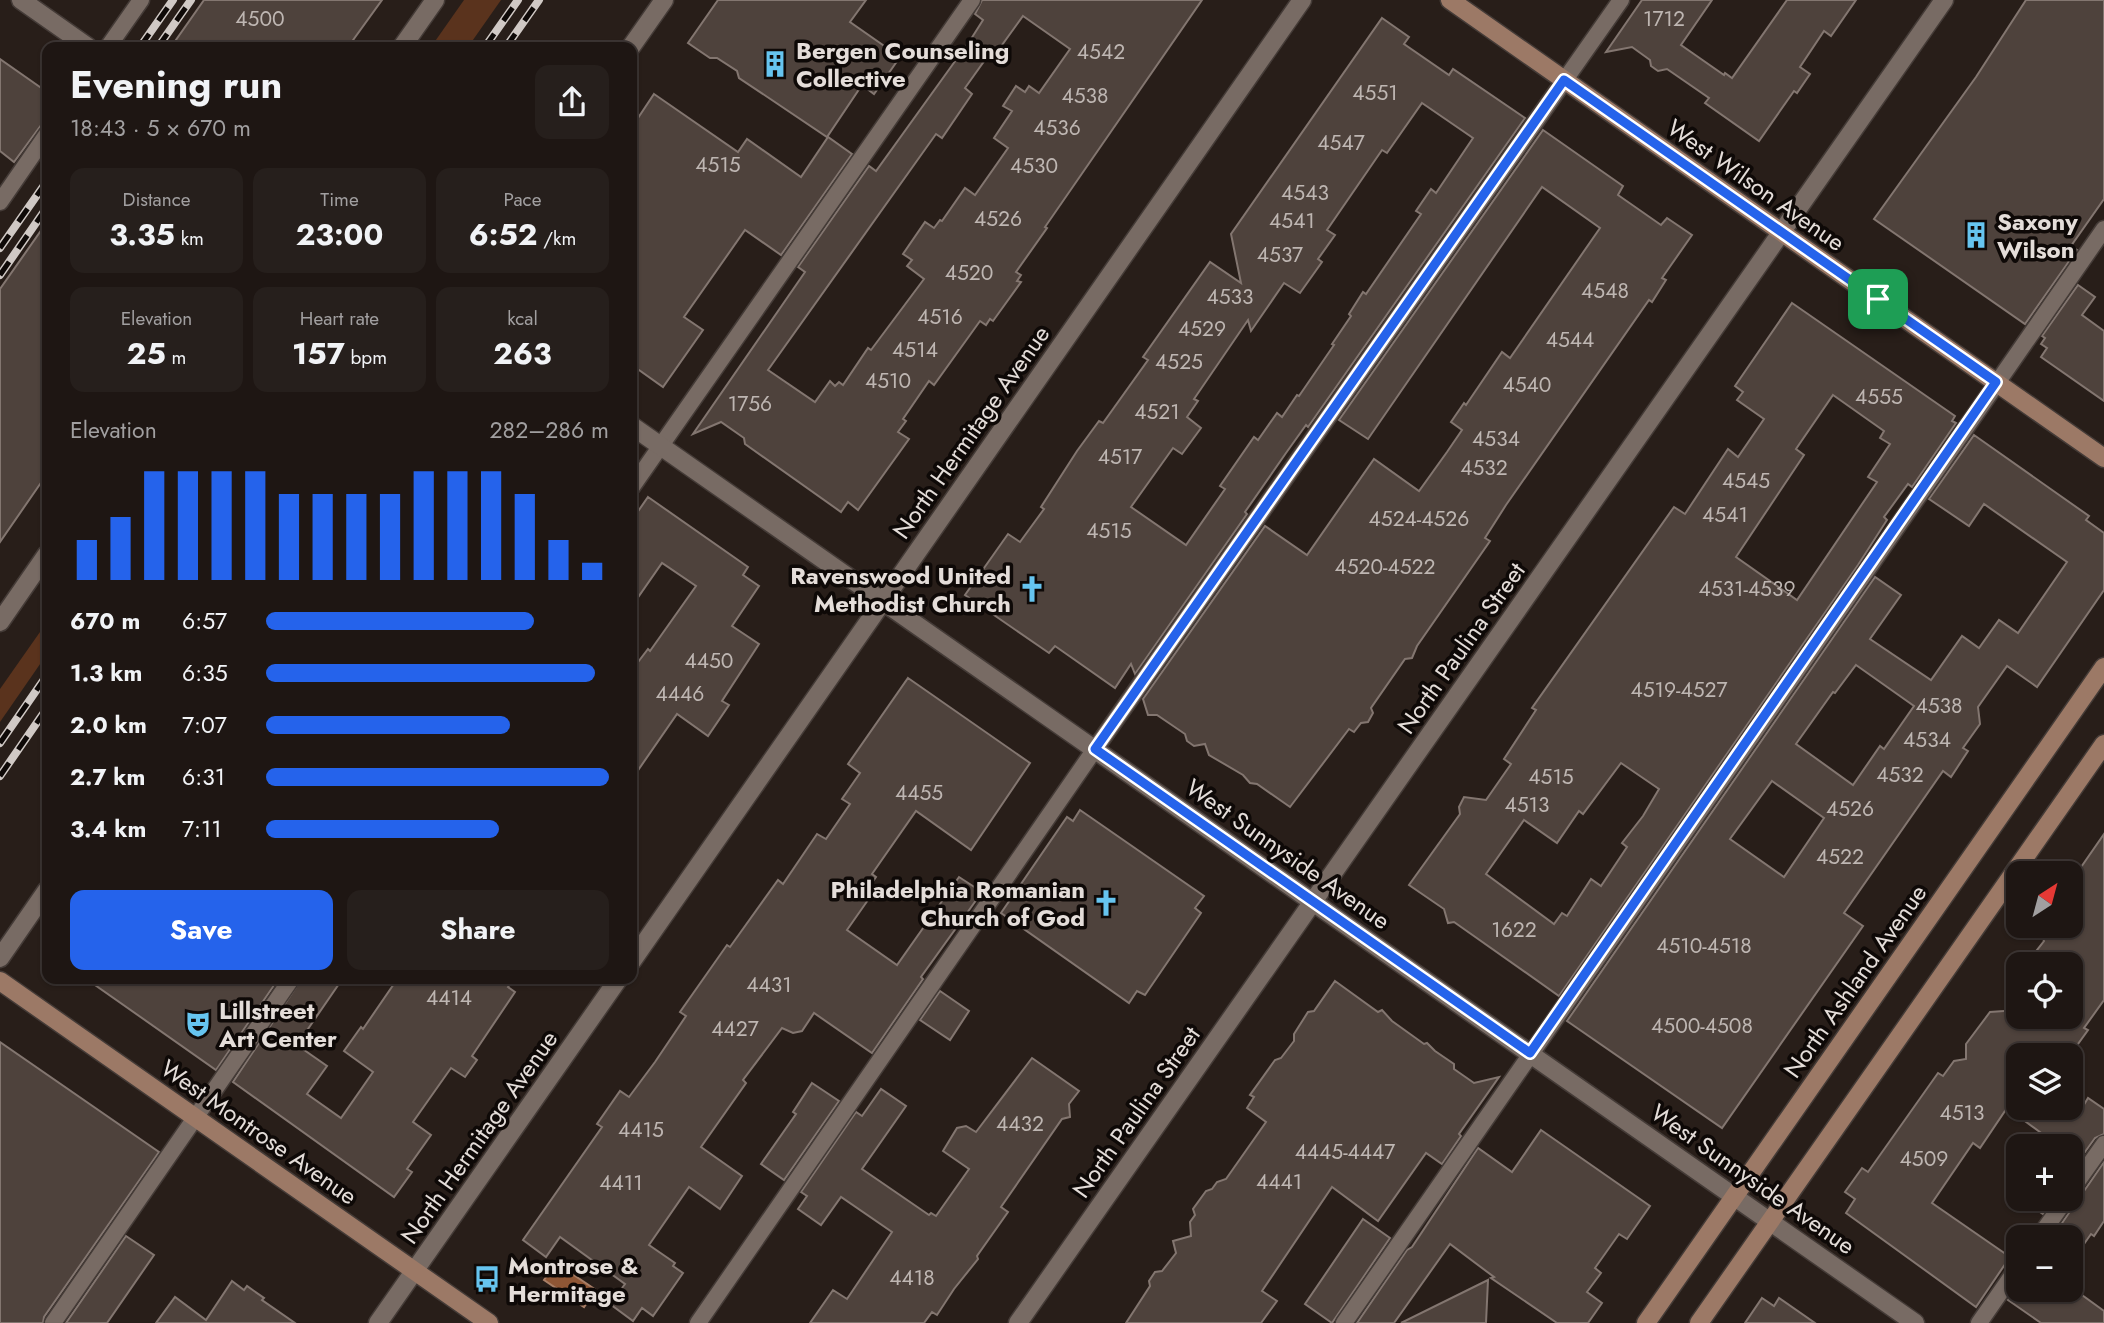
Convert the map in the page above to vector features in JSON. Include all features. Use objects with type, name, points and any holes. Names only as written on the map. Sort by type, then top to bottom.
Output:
[{"type":"main road","name":"West Wilson Avenue","points":[[1450,0],[2104,457]]},
{"type":"main road","name":"North Ashland Avenue","points":[[1646,1323],[2104,667]]},
{"type":"main road","points":[[1699,1323],[2104,744]]},
{"type":"main road","name":"West Montrose Avenue","points":[[0,981],[489,1323]]},
{"type":"street","points":[[21,0],[81,42]]},
{"type":"street","points":[[406,42],[435,0]]},
{"type":"street","points":[[635,42],[664,0]]},
{"type":"street","name":"North Hermitage Avenue","points":[[637,954],[1303,0]]},
{"type":"street","name":"North Paulina Street","points":[[1018,1323],[1944,0]]},
{"type":"street","name":"West Sunnyside Avenue","points":[[637,430],[1915,1323]]},
{"type":"street","points":[[0,622],[42,561]]},
{"type":"street","points":[[0,958],[42,897]]},
{"type":"street","name":"North Hermitage Avenue","points":[[378,1323],[616,984]]},
{"type":"lane","points":[[112,42],[141,0]]},
{"type":"lane","points":[[637,480],[972,0]]},
{"type":"lane","points":[[698,1323],[1095,749],[1620,0]]},
{"type":"lane","points":[[0,202],[42,141]]},
{"type":"lane","points":[[1344,1323],[2104,229]]},
{"type":"lane","points":[[53,1323],[288,984]]},
{"type":"lane","points":[[2083,1174],[2104,1144]]},
{"type":"lane","points":[[1979,1323],[2006,1284]]},
{"type":"shaded area","points":[[464,0],[501,0],[472,42],[435,42]]},
{"type":"shaded area","points":[[42,629],[42,661],[0,722],[0,689]]},
{"type":"shaded area","points":[[556,1263],[596,1290],[584,1307],[544,1280]]},
{"type":"building","points":[[204,0],[382,0],[352,42],[175,42]]},
{"type":"building","points":[[718,0],[866,0],[850,22],[900,57],[874,94],[862,85],[827,137],[739,78],[737,71],[717,58],[710,58],[688,43]]},
{"type":"building","points":[[982,0],[1202,0],[1016,272],[1021,275],[1017,281],[1021,282],[993,321],[990,319],[986,325],[980,321],[934,385],[929,381],[903,419],[906,421],[898,432],[909,439],[858,510],[848,502],[841,512],[745,444],[744,438],[721,422],[693,434],[805,272],[798,267],[869,166],[876,171],[971,39],[983,20],[975,14]],"holes":[[[1023,16],[1070,49],[1039,93],[1029,86],[1025,92],[1016,86],[1003,106],[1012,111],[994,138],[1008,148],[975,195],[965,188],[934,228],[925,222],[903,254],[912,260],[907,266],[924,279],[871,350],[868,348],[843,385],[839,382],[835,386],[830,381],[815,402],[768,370],[936,134],[942,138],[972,94],[965,88],[990,53],[994,56]]]},
{"type":"building","points":[[1642,0],[1712,0],[1681,45],[1732,78],[1787,0],[1856,0],[1831,36],[1824,31],[1800,67],[1810,74],[1797,93],[1794,91],[1759,141],[1705,103],[1709,98],[1667,69],[1658,71],[1651,66],[1650,60],[1632,47],[1606,52]]},
{"type":"building","points":[[2026,0],[2104,0],[2104,199],[2071,246],[2077,250],[2025,324],[1874,219],[1976,77]]},
{"type":"building","points":[[1382,18],[1409,37],[1404,44],[1449,75],[1453,69],[1525,118],[1308,427],[1306,425],[1286,453],[1245,512],[1247,514],[1135,674],[1131,664],[1115,688],[1055,646],[1049,653],[965,595],[1008,534],[1020,542],[1044,509],[1041,507],[1077,451],[1099,421],[1103,423],[1148,360],[1143,357],[1210,262],[1241,283],[1231,234]],"holes":[[[1422,103],[1473,138],[1436,193],[1431,189],[1416,211],[1421,214],[1366,294],[1363,292],[1332,344],[1334,345],[1299,396],[1297,395],[1282,417],[1277,413],[1258,440],[1254,437],[1220,486],[1225,489],[1186,545],[1131,507],[1173,448],[1182,454],[1201,428],[1187,417],[1198,401],[1194,399],[1248,320],[1251,331],[1284,283],[1300,293],[1322,262],[1318,259],[1335,235],[1327,230],[1382,150],[1387,153]]]},
{"type":"building","points":[[0,59],[42,88],[42,124],[14,162],[0,151]]},
{"type":"building","points":[[654,94],[738,152],[747,139],[801,177],[828,137],[852,154],[781,255],[745,230],[684,317],[703,330],[663,387],[637,369],[637,120]]},
{"type":"building","points":[[1543,130],[1623,186],[1618,195],[1661,225],[1667,218],[1692,235],[1662,278],[1666,280],[1652,302],[1649,300],[1506,505],[1485,538],[1490,541],[1417,646],[1412,658],[1405,659],[1371,708],[1373,713],[1368,722],[1361,723],[1354,732],[1349,729],[1290,807],[1209,755],[1205,744],[1194,746],[1187,741],[1185,734],[1157,715],[1148,715],[1143,699],[1265,526],[1307,555],[1374,459],[1419,491],[1447,452],[1462,430],[1451,422],[1464,403],[1466,405],[1502,352],[1510,358],[1600,228],[1542,187],[1368,439],[1339,420]]},
{"type":"building","points":[[42,229],[42,481],[0,542],[0,289]]},
{"type":"building","points":[[2078,285],[2095,297],[2082,315],[2104,331],[2104,401],[2041,357],[2047,348],[2041,344],[2045,338],[2042,336]]},
{"type":"building","points":[[1792,303],[1955,416],[1952,421],[1956,423],[1912,487],[1908,484],[1884,517],[1887,520],[1858,565],[1559,996],[1454,922],[1448,923],[1444,909],[1409,885],[1460,814],[1459,807],[1464,797],[1486,800],[1511,764],[1504,759],[1536,710],[1532,708],[1674,507],[1685,514],[1728,449],[1738,457],[1764,419],[1737,400],[1743,392],[1735,386]],"holes":[[[1833,395],[1884,431],[1880,438],[1890,444],[1868,477],[1877,482],[1797,600],[1736,557],[1804,455],[1796,449]],[[1621,763],[1659,789],[1622,843],[1627,847],[1601,886],[1591,879],[1567,916],[1562,913],[1554,924],[1486,874],[1524,820],[1557,843],[1579,811],[1583,814]]]},
{"type":"building","points":[[1974,435],[2089,516],[2086,520],[2104,533],[2104,590],[2037,687],[2007,666],[1978,707],[1980,724],[1963,748],[1968,751],[1951,777],[1943,771],[1844,913],[1863,926],[1722,1128],[1567,1021],[1875,577],[1901,595],[1870,639],[1931,680],[1962,636],[1979,648],[1999,620],[2018,633],[2067,562],[1984,504],[1969,526],[1929,499]],"holes":[[[1856,665],[1914,706],[1884,749],[1880,746],[1853,785],[1796,744]],[[1772,781],[1824,818],[1784,877],[1730,839]]]},
{"type":"building","points":[[648,497],[748,567],[743,575],[759,586],[732,626],[759,644],[722,701],[729,705],[708,736],[677,714],[637,772],[637,663],[648,649],[650,651],[696,586],[662,563],[637,599],[637,513]]},
{"type":"building","points":[[908,678],[1030,763],[971,850],[916,811],[872,874],[876,877],[863,896],[868,900],[847,930],[897,965],[959,877],[982,892],[921,977],[923,979],[872,1053],[814,1013],[802,1031],[793,1033],[782,1028],[743,1080],[746,1083],[701,1147],[742,1176],[720,1209],[689,1187],[649,1245],[675,1263],[673,1266],[683,1273],[653,1316],[642,1308],[633,1321],[610,1304],[625,1284],[560,1237],[546,1257],[523,1240],[602,1127],[597,1124],[620,1091],[629,1097],[655,1062],[686,1016],[680,1012],[727,945],[730,947],[778,880],[783,884],[817,834],[826,839],[850,804],[842,799],[860,773],[848,764]]},
{"type":"building","name":"Philadelphia Romanian Church of God","points":[[1080,810],[1204,896],[1195,908],[1201,913],[1145,995],[1137,991],[1129,1003],[1001,913],[1067,817],[1073,821]]},
{"type":"building","points":[[2104,834],[2104,1000],[2084,1028],[2088,1030],[2079,1043],[2006,1043],[2006,1109],[1980,1148],[1973,1143],[1932,1203],[2006,1254],[2006,1263],[1976,1307],[1846,1213],[1855,1199],[1845,1192],[1862,1168],[1868,1172],[1938,1073],[1943,1076],[1954,1061],[1966,1059],[1966,1044],[1990,1012],[2006,1011],[2006,1029],[2083,1029],[2083,952],[2035,952],[2044,941],[2043,938],[2083,938],[2083,864]]},
{"type":"building","points":[[1335,981],[1378,1012],[1382,1010],[1392,1021],[1424,1044],[1427,1043],[1454,1064],[1454,1069],[1474,1083],[1499,1077],[1459,1134],[1461,1136],[1442,1164],[1426,1153],[1378,1221],[1332,1187],[1262,1291],[1277,1301],[1261,1323],[1126,1323],[1150,1286],[1149,1281],[1155,1272],[1162,1271],[1176,1253],[1173,1241],[1191,1236],[1190,1222],[1195,1215],[1193,1209],[1206,1191],[1226,1179],[1266,1122],[1247,1108],[1254,1097],[1250,1095],[1275,1060],[1281,1058],[1294,1041],[1294,1034],[1308,1012],[1314,1011]]},
{"type":"building","name":"Lillstreet Art Center","points":[[94,984],[275,984],[216,1070]]},
{"type":"building","points":[[298,984],[339,984],[297,1045],[327,1066],[307,1094],[341,1118],[373,1072],[344,1051],[361,1027],[363,1029],[394,984],[510,984],[508,987],[515,992],[472,1056],[477,1060],[465,1077],[451,1068],[413,1122],[431,1135],[407,1169],[412,1172],[394,1197],[233,1082]]},
{"type":"building","points":[[940,991],[969,1011],[950,1040],[920,1020]]},
{"type":"building","points":[[0,1042],[159,1152],[44,1317],[43,1323],[0,1323]]},
{"type":"building","points":[[1032,1058],[1079,1091],[1069,1104],[1070,1117],[1062,1119],[1001,1207],[1008,1212],[937,1315],[932,1312],[924,1323],[810,1323],[833,1290],[847,1299],[892,1232],[841,1197],[821,1225],[798,1209],[807,1196],[801,1192],[856,1112],[862,1116],[881,1089],[906,1106],[862,1169],[929,1215],[931,1213],[936,1216],[969,1169],[943,1151],[957,1128],[966,1126],[976,1132]]},
{"type":"building","points":[[812,1083],[839,1101],[784,1180],[761,1164],[796,1114],[793,1112]]},
{"type":"building","points":[[2088,1098],[2104,1109],[2104,1134],[2095,1138],[2083,1155],[2083,1134],[2043,1134],[2023,1120],[2083,1120],[2083,1106]]},
{"type":"building","points":[[1541,1130],[1650,1206],[1627,1239],[1619,1234],[1595,1268],[1601,1273],[1587,1292],[1602,1303],[1588,1323],[1557,1323],[1491,1278],[1494,1277],[1450,1244],[1394,1323],[1357,1323],[1478,1148],[1512,1172]]},
{"type":"building","points":[[2104,1162],[2104,1221],[2094,1236],[2091,1234],[2083,1245],[2083,1225],[2061,1225],[2070,1211],[2083,1211],[2083,1193]]},
{"type":"building","points":[[1363,1219],[1390,1238],[1332,1323],[1305,1304]]},
{"type":"building","points":[[126,1236],[154,1255],[107,1323],[66,1323]]},
{"type":"building","points":[[1488,1280],[1486,1323],[1401,1323]]},
{"type":"building","points":[[232,1281],[244,1290],[247,1286],[295,1323],[156,1323],[175,1297],[206,1320]]},
{"type":"building","points":[[2083,1296],[2104,1311],[2104,1323],[2041,1323],[2011,1302],[2083,1302]]},
{"type":"building","points":[[1762,1298],[1774,1306],[1779,1298],[1815,1323],[1745,1323]]},
{"type":"railway","points":[[144,42],[173,0]]},
{"type":"railway","points":[[162,42],[191,0]]},
{"type":"railway","points":[[489,42],[518,0]]},
{"type":"railway","points":[[510,42],[539,0]]},
{"type":"railway","points":[[0,248],[42,188]]},
{"type":"railway","points":[[0,275],[42,214]]},
{"type":"railway","points":[[0,743],[42,682]]},
{"type":"railway","points":[[0,776],[42,715]]},
{"type":"place","name":"Bergen Counseling Collective","points":[[775,64]]},
{"type":"place","name":"Saxony Wilson","points":[[1976,235]]},
{"type":"place","name":"Ravenswood United Methodist Church","points":[[1032,589]]},
{"type":"place","name":"Philadelphia Romanian Church of God","points":[[1106,903]]},
{"type":"place","name":"Lillstreet Art Center","points":[[198,1024]]},
{"type":"place","name":"Montrose & Hermitage","points":[[487,1279]]},
{"type":"route","points":[[1564,80],[1878,299],[1996,382],[1530,1053],[1095,749],[1564,80]]}]
